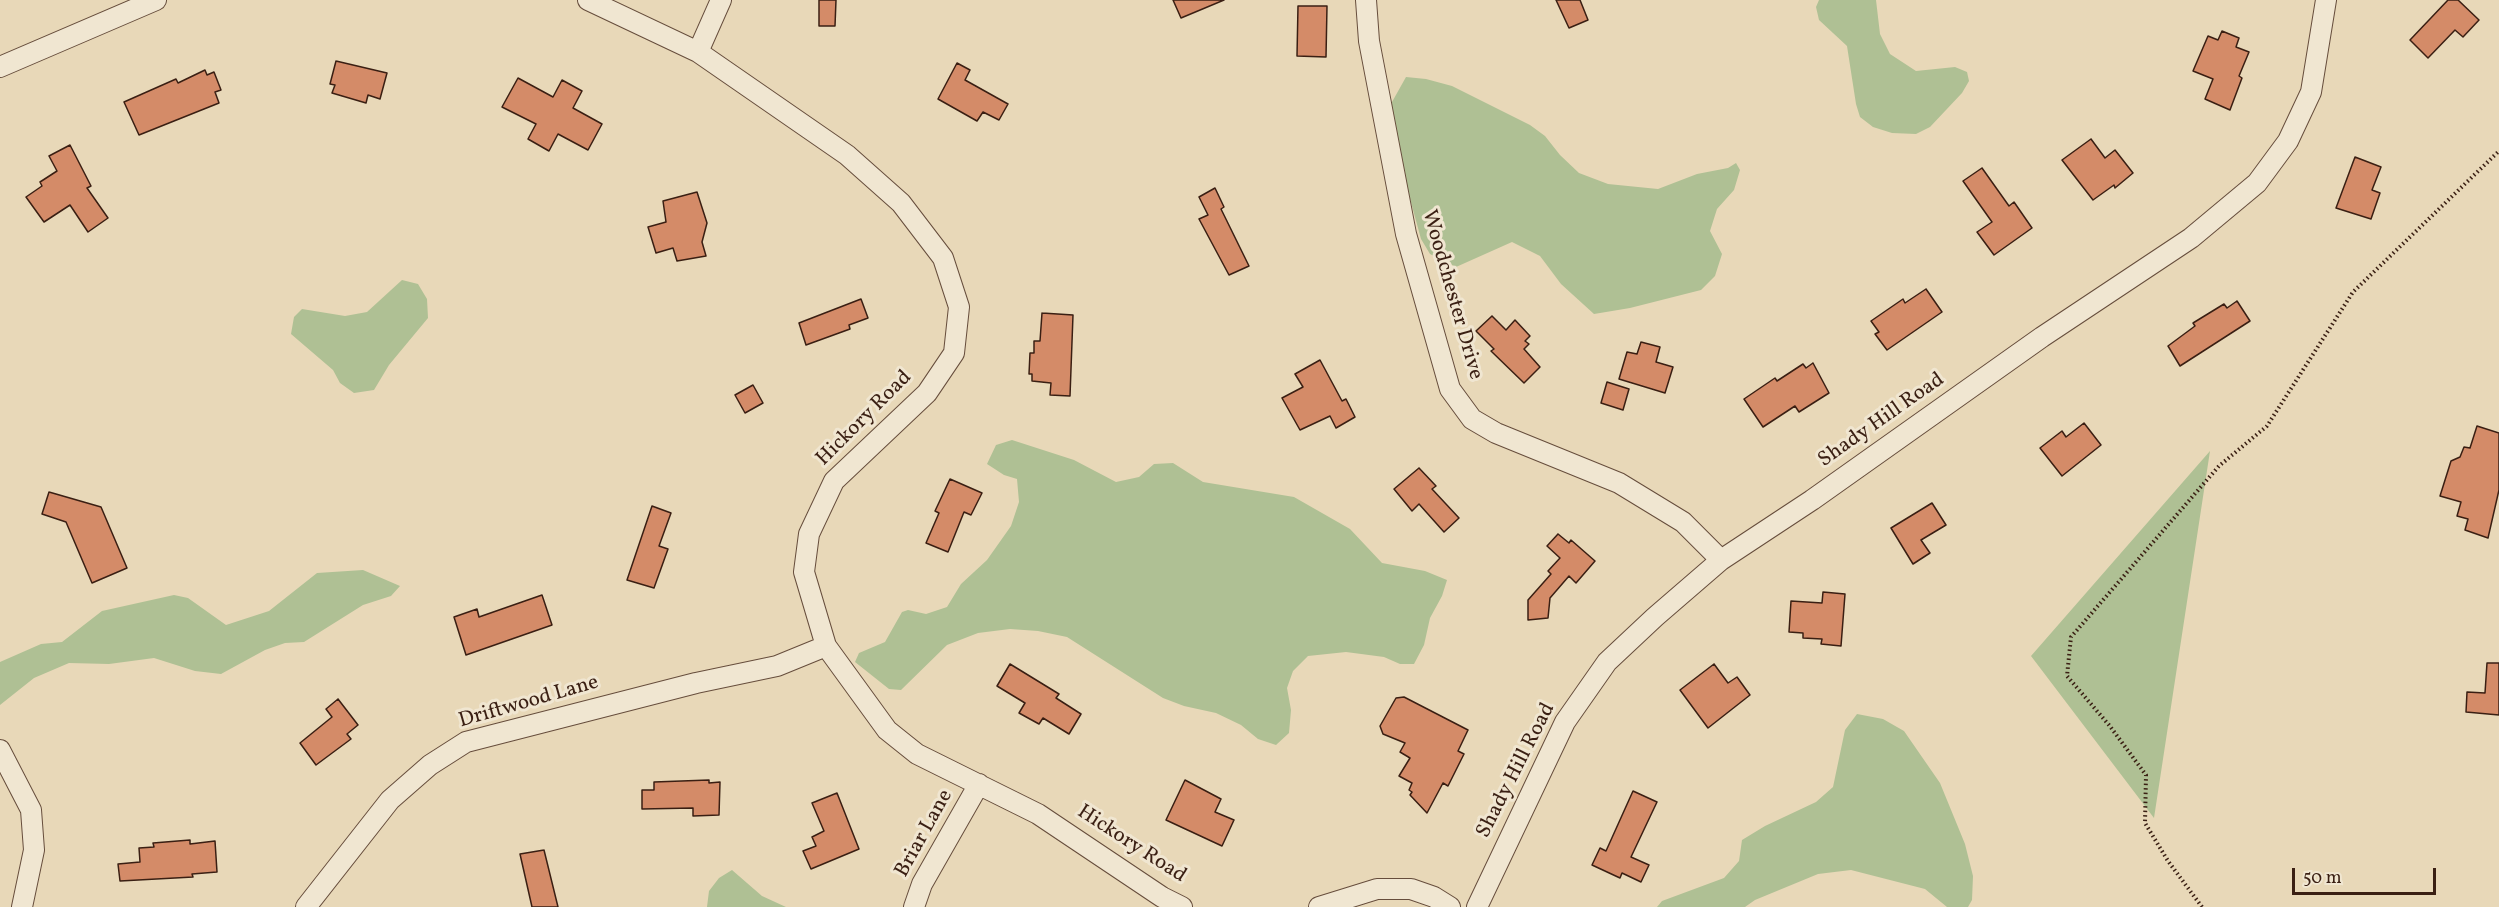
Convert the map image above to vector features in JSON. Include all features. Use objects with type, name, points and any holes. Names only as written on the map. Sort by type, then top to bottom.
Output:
[{"type":"street","points":[[0,67],[156,0]]},
{"type":"street","name":"Hickory Road","points":[[588,0],[698,52],[847,155],[901,203],[944,258],[960,307],[954,354],[927,393],[834,481],[809,534],[804,572],[826,646],[887,730],[917,754],[1038,814],[1162,897],[1182,907]]},
{"type":"street","points":[[698,52],[721,0]]},
{"type":"street","name":"Woodchester Drive","points":[[1366,0],[1369,41],[1406,234],[1450,389],[1472,419],[1496,433],[1619,483],[1683,522],[1721,560]]},
{"type":"street","name":"Shady Hill Road","points":[[1477,907],[1565,722],[1607,662],[1721,560],[1812,500],[2042,337],[2192,238],[2257,183],[2288,141],[2311,92],[2326,0]]},
{"type":"street","name":"Driftwood Lane","points":[[306,907],[390,800],[430,765],[466,742],[696,683],[777,666],[826,646]]},
{"type":"street","points":[[0,750],[31,810],[34,849],[22,907]]},
{"type":"street","name":"Briar Lane","points":[[914,907],[922,884],[980,784]]},
{"type":"street","points":[[1319,907],[1377,888],[1411,889],[1434,897],[1450,907]]},
{"type":"path","points":[[2202,907],[2168,861],[2145,823],[2146,775],[2067,676],[2071,637],[2218,466],[2266,426],[2353,292],[2499,151]]},
{"type":"green space","points":[[1819,0],[1876,0],[1880,34],[1890,54],[1916,71],[1955,67],[1967,72],[1969,81],[1962,93],[1930,127],[1916,134],[1892,133],[1873,127],[1860,117],[1847,46],[1819,20],[1816,7]]},
{"type":"green space","points":[[1406,77],[1426,79],[1452,86],[1530,125],[1545,136],[1560,155],[1579,173],[1608,184],[1658,189],[1697,174],[1728,168],[1736,163],[1740,170],[1734,190],[1717,209],[1710,231],[1722,254],[1715,276],[1701,290],[1630,308],[1594,314],[1561,284],[1540,256],[1512,242],[1456,267],[1430,254],[1421,239],[1409,195],[1391,164],[1383,128],[1392,102]]},
{"type":"green space","points":[[402,280],[418,284],[427,299],[428,318],[389,365],[374,390],[354,393],[340,383],[333,370],[291,334],[294,317],[302,309],[345,316],[367,312]]},
{"type":"green space","points":[[1012,440],[1074,460],[1116,482],[1139,477],[1154,464],[1173,463],[1203,482],[1294,497],[1350,529],[1382,563],[1425,571],[1447,580],[1442,596],[1430,618],[1424,645],[1414,664],[1400,664],[1384,657],[1346,652],[1308,656],[1293,671],[1287,688],[1291,710],[1289,733],[1276,745],[1258,739],[1241,725],[1216,713],[1184,706],[1163,698],[1067,637],[1038,631],[1010,629],[978,633],[947,645],[901,690],[889,689],[855,662],[859,653],[885,642],[902,612],[908,610],[926,614],[947,607],[961,584],[987,560],[1011,526],[1019,502],[1017,479],[1004,475],[987,464],[996,445]]},
{"type":"green space","points":[[2210,451],[2154,818],[2031,656]]},
{"type":"green space","points":[[363,570],[400,586],[391,596],[363,605],[304,642],[285,643],[265,650],[221,674],[195,671],[154,658],[109,664],[69,663],[34,678],[0,705],[0,662],[41,644],[62,642],[102,611],[174,595],[188,598],[226,625],[269,611],[317,573]]},
{"type":"green space","points":[[1857,714],[1883,719],[1904,731],[1940,783],[1965,844],[1973,876],[1972,900],[1968,907],[1947,907],[1925,889],[1851,870],[1818,874],[1755,900],[1745,907],[1657,907],[1662,901],[1724,878],[1739,861],[1742,840],[1765,826],[1816,802],[1833,787],[1845,730]]},
{"type":"green space","points":[[732,870],[762,896],[786,907],[707,907],[709,891],[719,878]]},
{"type":"building","points":[[819,0],[836,0],[835,26],[819,26]]},
{"type":"building","points":[[1173,0],[1224,0],[1181,18]]},
{"type":"building","points":[[1556,0],[1580,0],[1588,20],[1569,28]]},
{"type":"building","points":[[2448,0],[2458,0],[2479,20],[2463,37],[2455,30],[2428,58],[2410,40]]},
{"type":"building","points":[[1298,6],[1327,6],[1326,57],[1297,56]]},
{"type":"building","points":[[2222,31],[2239,38],[2236,47],[2249,52],[2239,76],[2242,78],[2230,110],[2205,99],[2213,79],[2193,71],[2208,36],[2218,40]]},
{"type":"building","points":[[336,61],[387,73],[380,99],[368,95],[366,103],[332,93],[335,85],[330,84]]},
{"type":"building","points":[[957,63],[970,70],[965,80],[1008,104],[999,120],[983,112],[977,121],[938,99]]},
{"type":"building","points":[[205,70],[207,75],[214,72],[221,90],[215,92],[219,103],[139,135],[124,102],[176,79],[178,83]]},
{"type":"building","points":[[518,78],[553,97],[562,80],[582,91],[573,108],[602,124],[588,150],[558,134],[549,151],[528,139],[536,124],[502,107]]},
{"type":"building","points":[[2091,139],[2105,158],[2115,150],[2133,173],[2115,188],[2114,185],[2093,200],[2062,160]]},
{"type":"building","points":[[70,145],[91,186],[87,188],[108,218],[88,232],[70,205],[44,222],[26,197],[42,186],[40,182],[57,171],[49,156]]},
{"type":"building","points":[[2355,157],[2381,167],[2372,190],[2380,193],[2371,219],[2336,208]]},
{"type":"building","points":[[1982,168],[2009,206],[2014,202],[2032,228],[1994,255],[1977,232],[1992,222],[1963,181]]},
{"type":"building","points":[[1215,188],[1224,207],[1221,209],[1249,266],[1229,275],[1199,219],[1208,215],[1199,197]]},
{"type":"building","points":[[697,192],[707,223],[702,242],[706,256],[677,261],[673,248],[656,253],[648,227],[666,222],[663,201]]},
{"type":"building","points":[[1926,289],[1942,312],[1887,350],[1875,334],[1879,332],[1871,321],[1903,299],[1905,303]]},
{"type":"building","points":[[861,299],[868,318],[849,325],[850,329],[806,345],[799,323]]},
{"type":"building","points":[[2237,301],[2250,321],[2180,366],[2168,346],[2195,326],[2193,323],[2224,304],[2227,308]]},
{"type":"building","points":[[1042,313],[1073,315],[1070,396],[1050,395],[1051,383],[1032,381],[1032,374],[1029,374],[1030,353],[1034,353],[1034,341],[1040,341]]},
{"type":"building","points":[[1492,316],[1506,330],[1515,320],[1530,336],[1525,341],[1529,344],[1524,349],[1540,367],[1524,383],[1491,351],[1494,349],[1476,331]]},
{"type":"building","points":[[1641,342],[1660,347],[1656,362],[1673,367],[1665,393],[1619,379],[1627,352],[1637,354]]},
{"type":"building","points":[[1320,360],[1342,401],[1346,399],[1355,417],[1336,428],[1330,416],[1300,430],[1282,398],[1303,387],[1295,374]]},
{"type":"building","points":[[1813,363],[1829,393],[1799,412],[1795,406],[1763,427],[1744,399],[1775,378],[1777,381],[1803,364],[1806,368]]},
{"type":"building","points":[[1607,382],[1629,389],[1623,410],[1601,403]]},
{"type":"building","points":[[753,385],[763,403],[745,413],[735,395]]},
{"type":"building","points":[[2084,423],[2101,445],[2062,476],[2040,448],[2062,431],[2066,437]]},
{"type":"building","points":[[2477,426],[2499,433],[2499,490],[2488,538],[2465,530],[2468,519],[2457,516],[2461,502],[2440,496],[2451,461],[2460,457],[2464,447],[2470,448]]},
{"type":"building","points":[[1419,468],[1436,486],[1432,489],[1459,518],[1444,532],[1419,504],[1412,511],[1394,489]]},
{"type":"building","points":[[950,479],[982,493],[971,515],[964,512],[948,552],[926,543],[939,513],[935,511]]},
{"type":"building","points":[[49,492],[101,507],[127,568],[92,583],[66,522],[42,514]]},
{"type":"building","points":[[1932,503],[1946,525],[1921,540],[1930,553],[1913,564],[1891,528]]},
{"type":"building","points":[[652,506],[671,513],[659,546],[668,549],[654,588],[627,580]]},
{"type":"building","points":[[1558,534],[1569,543],[1571,540],[1595,561],[1576,583],[1569,576],[1550,598],[1548,618],[1528,620],[1528,600],[1551,574],[1548,571],[1560,558],[1547,546]]},
{"type":"building","points":[[1823,592],[1845,594],[1841,646],[1821,644],[1822,639],[1803,638],[1803,633],[1789,632],[1791,601],[1822,603]]},
{"type":"building","points":[[542,595],[552,625],[466,655],[454,617],[477,609],[479,617]]},
{"type":"building","points":[[2487,663],[2499,663],[2499,715],[2466,712],[2467,692],[2485,693]]},
{"type":"building","points":[[1010,664],[1059,694],[1056,698],[1081,714],[1069,734],[1043,718],[1039,724],[1019,713],[1025,703],[997,686]]},
{"type":"building","points":[[1714,664],[1728,683],[1737,677],[1750,695],[1708,728],[1680,690]]},
{"type":"building","points":[[1404,697],[1468,730],[1458,751],[1464,754],[1448,786],[1443,783],[1427,813],[1410,795],[1412,792],[1409,790],[1412,783],[1399,776],[1410,758],[1400,752],[1405,743],[1383,734],[1380,726],[1396,698]]},
{"type":"building","points":[[338,699],[358,725],[347,734],[351,739],[316,765],[300,743],[332,717],[326,709]]},
{"type":"building","points":[[709,780],[709,783],[720,782],[719,815],[693,816],[693,808],[642,809],[642,790],[654,790],[654,782]]},
{"type":"building","points":[[1185,780],[1221,799],[1215,812],[1234,820],[1222,846],[1166,820]]},
{"type":"building","points":[[1633,791],[1657,802],[1631,857],[1649,865],[1641,882],[1622,873],[1620,878],[1592,865],[1600,848],[1606,851]]},
{"type":"building","points":[[837,793],[859,849],[811,869],[803,851],[816,846],[812,837],[824,831],[812,803]]},
{"type":"building","points":[[190,840],[190,844],[215,841],[217,872],[192,874],[193,877],[120,881],[118,864],[140,862],[139,848],[154,847],[153,843]]},
{"type":"building","points":[[544,850],[558,907],[532,907],[520,854]]}]
